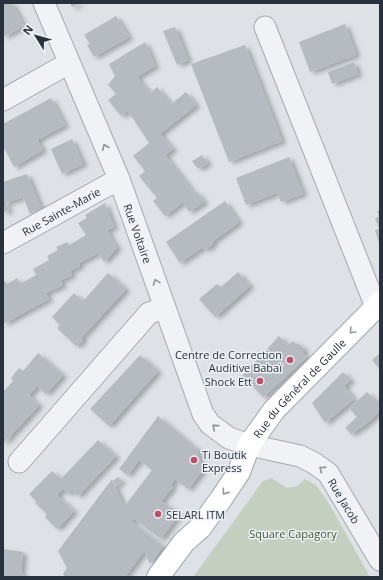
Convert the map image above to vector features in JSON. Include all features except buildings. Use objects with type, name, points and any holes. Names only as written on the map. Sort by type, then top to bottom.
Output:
[{"type":"main road","name":"Rue du Général de Gaulle","points":[[158,577],[184,542],[200,528],[240,472],[249,445],[274,410],[378,305]]},
{"type":"street","name":"Rue Voltaire","points":[[44,3],[119,179],[203,414],[210,424],[229,438],[249,445]]},
{"type":"street","points":[[265,27],[378,305]]},
{"type":"street","points":[[3,100],[70,63]]},
{"type":"street","name":"Rue Sainte-Marie","points":[[3,243],[119,179]]},
{"type":"street","points":[[19,462],[149,313],[165,308]]},
{"type":"street","name":"Rue Jacob","points":[[249,445],[300,456],[314,463],[328,473],[380,560]]},
{"type":"green space","name":"Square Capagory","points":[[272,478],[287,488],[297,486],[305,479],[316,485],[330,505],[370,577],[193,577],[263,481]]},
{"type":"place","name":"Centre de Correction Auditive Babaï","points":[[290,360]]},
{"type":"place","name":"Shock Ett","points":[[260,381]]},
{"type":"place","name":"Ti Boutik Express","points":[[194,460]]},
{"type":"place","name":"SELARL ITM","points":[[158,514]]}]
